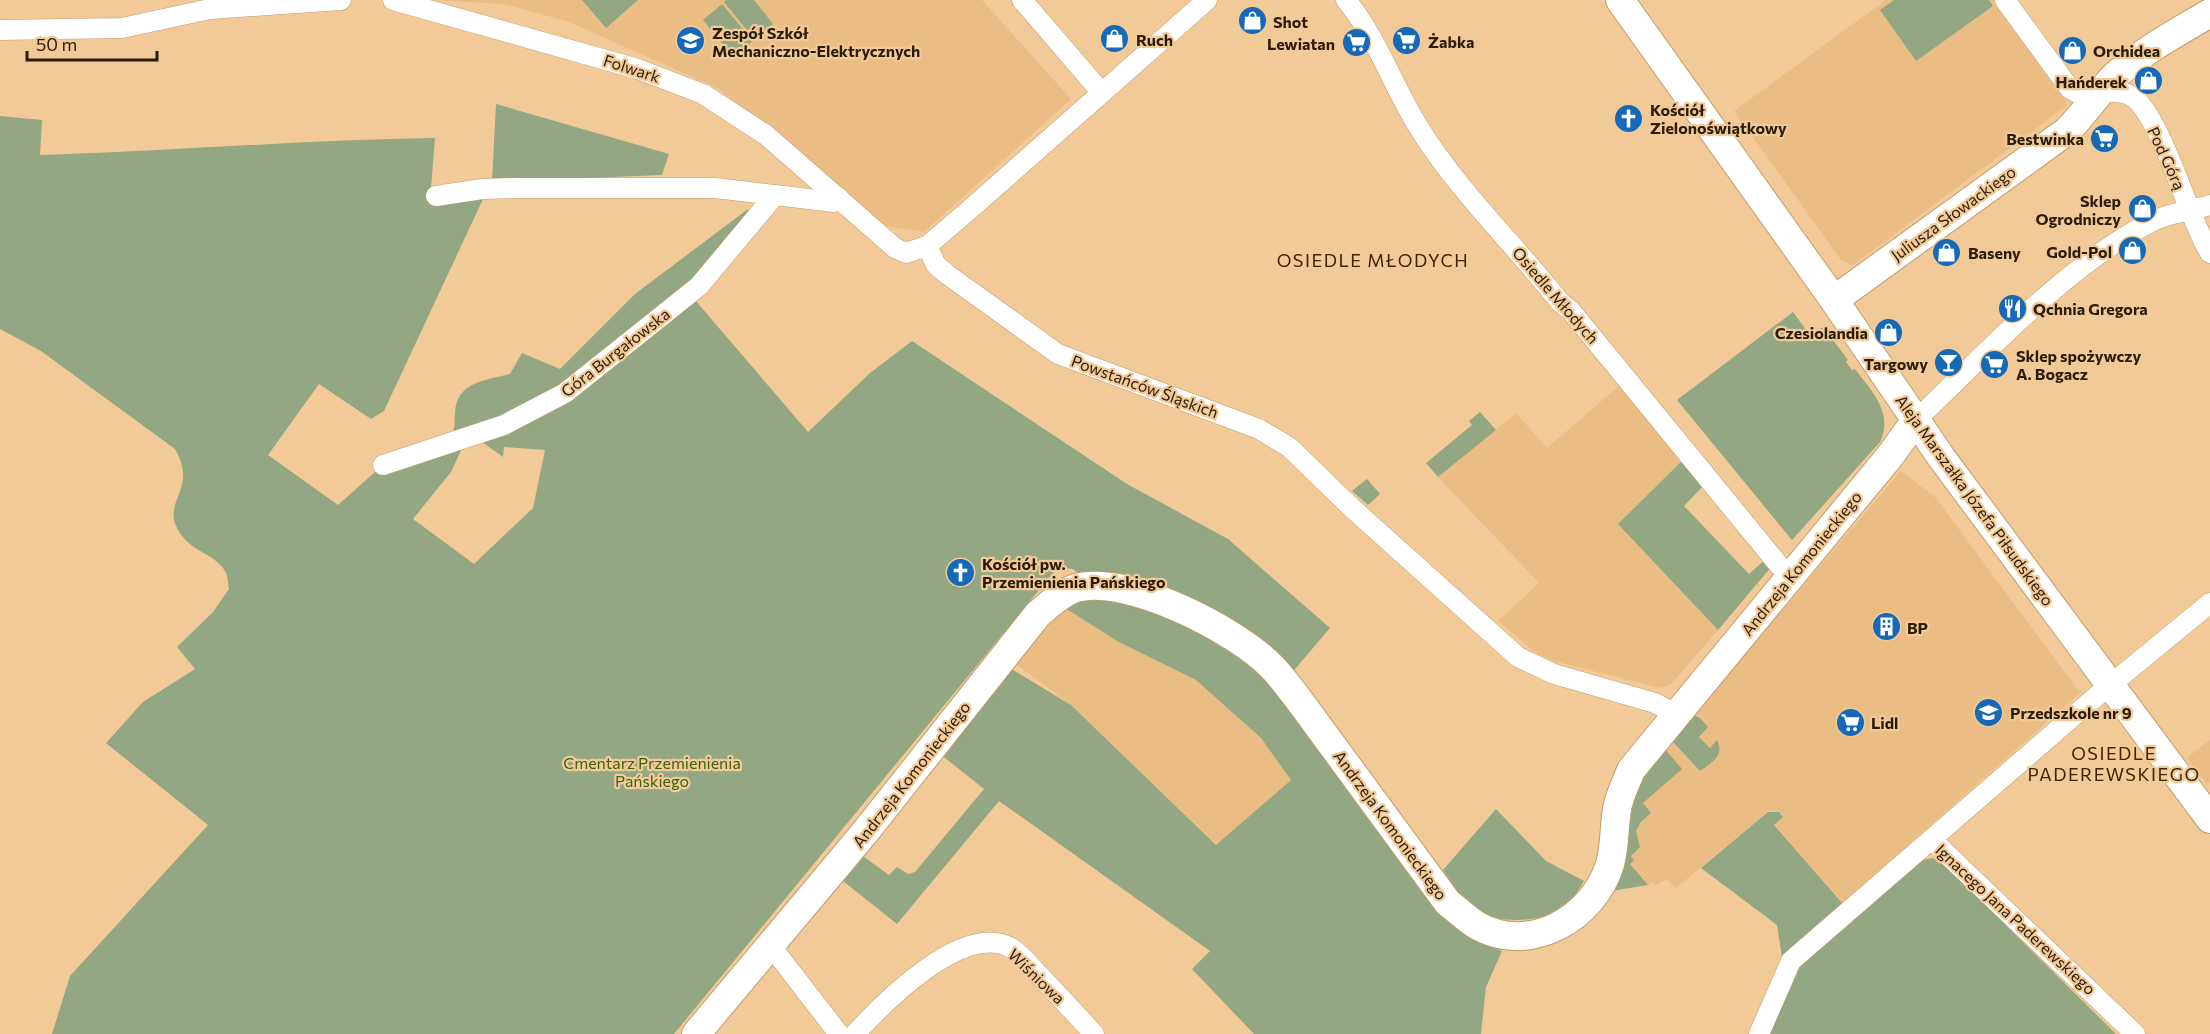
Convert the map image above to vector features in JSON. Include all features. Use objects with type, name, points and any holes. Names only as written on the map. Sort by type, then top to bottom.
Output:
[{"type":"street","points":[[0,30],[122,28],[210,9],[341,0]]},
{"type":"street","name":"Folwark","points":[[393,0],[638,69],[703,94],[766,135],[895,248],[906,253],[927,246]]},
{"type":"street","points":[[1022,0],[1102,93]]},
{"type":"street","points":[[927,246],[1207,0]]},
{"type":"street","name":"Osiedle Młodych","points":[[1346,0],[1372,34],[1420,131],[1445,165],[1560,302],[1571,311],[1789,575]]},
{"type":"street","name":"Aleja Marszałka Józefa Piłsudskiego","points":[[1620,0],[1834,300],[1916,420],[2210,819]]},
{"type":"street","points":[[2005,0],[2070,89],[2096,97]]},
{"type":"street","name":"Juliusza Słowackiego","points":[[1834,300],[2067,131],[2096,97],[2141,55],[2210,13]]},
{"type":"street","name":"Pod Górą","points":[[2096,97],[2124,93],[2139,102],[2171,163],[2198,235],[2210,253]]},
{"type":"street","points":[[436,196],[482,189],[514,188],[715,188],[834,202],[839,198]]},
{"type":"street","name":"Góra Burgałowska","points":[[383,465],[504,425],[565,393],[699,286],[775,195]]},
{"type":"street","name":"Andrzeja Komonieckiego","points":[[696,1034],[771,946],[1038,614],[1058,598],[1076,588],[1119,586],[1146,594],[1184,610],[1242,644],[1271,666],[1448,903],[1479,926],[1507,934],[1534,936],[1558,927],[1576,914],[1597,892],[1610,864],[1618,806],[1631,770],[1773,599],[1789,575],[1890,456],[1916,420],[2056,289],[2088,264],[2154,220],[2210,205]]},
{"type":"street","name":"Powstańców Śląskich","points":[[927,246],[936,265],[948,275],[1058,354],[1259,429],[1289,447],[1352,508],[1518,657],[1554,675],[1655,703],[1677,715]]},
{"type":"street","points":[[1932,840],[2210,603]]},
{"type":"street","name":"Ignacego Jana Paderewskiego","points":[[1759,1034],[1791,961],[1932,840],[2135,1034]]},
{"type":"street","name":"Wiśniowa","points":[[855,1034],[908,982],[944,956],[973,946],[997,943],[1016,951],[1094,1034]]},
{"type":"street","points":[[771,946],[839,1034]]},
{"type":"shaded area","points":[[431,0],[982,0],[1071,99],[924,232],[883,226],[717,88],[569,22],[504,4]]},
{"type":"shaded area","points":[[1886,0],[1996,0],[2065,97],[2066,106],[1853,265],[1841,260],[1734,111]]},
{"type":"shaded area","points":[[1620,385],[1685,458],[1618,524],[1718,630],[1674,681],[1660,688],[1554,661],[1535,652],[1498,621],[1539,583],[1438,477],[1516,413],[1547,448]]},
{"type":"shaded area","points":[[1901,471],[1936,498],[2080,693],[1842,903],[1774,824],[1779,812],[1772,811],[1676,888],[1666,879],[1656,885],[1652,882],[1648,885],[1630,864],[1634,860],[1631,856],[1637,842],[1636,831],[1647,816],[1642,803],[1664,747],[1672,741],[1700,771],[1717,740],[1710,748],[1699,737],[1693,715]]},
{"type":"shaded area","points":[[1065,608],[1117,641],[1196,680],[1261,738],[1292,779],[1217,845],[1071,705],[1009,659]]},
{"type":"shaded area","points":[[2210,740],[2210,782],[2207,784],[2187,758]]},
{"type":"green space","points":[[582,0],[638,0],[606,28]]},
{"type":"green space","points":[[726,0],[754,0],[773,24],[754,39],[724,2]]},
{"type":"green space","points":[[1894,0],[1989,0],[1993,6],[1916,61],[1880,10]]},
{"type":"green space","points":[[722,4],[753,41],[733,57],[703,20]]},
{"type":"green space","points":[[496,104],[669,154],[662,175],[492,182]]},
{"type":"green space","name":"Cmentarz Przemienienia Pańskiego","points":[[0,116],[42,120],[40,155],[435,138],[431,188],[436,196],[484,197],[384,411],[371,419],[319,384],[268,455],[338,505],[383,465],[451,436],[457,402],[461,394],[474,384],[510,374],[522,353],[560,369],[635,294],[748,209],[753,222],[695,300],[808,432],[870,373],[912,341],[1127,484],[1228,539],[1330,628],[1278,689],[1436,911],[1471,938],[1502,951],[1486,987],[1481,1034],[1254,1034],[1192,969],[1210,951],[999,801],[897,924],[838,877],[860,854],[889,875],[897,867],[908,874],[915,872],[984,789],[939,753],[1008,667],[1071,705],[1216,845],[1291,780],[1261,738],[1196,680],[1117,641],[1065,608],[1082,599],[1120,601],[1102,571],[1080,575],[1073,569],[1057,568],[674,1034],[52,1034],[70,976],[208,825],[106,743],[143,702],[195,669],[177,647],[213,612],[229,589],[227,575],[221,565],[189,543],[177,528],[174,509],[183,474],[175,449],[41,351],[0,329]],"holes":[[[482,442],[503,457],[504,447],[545,450],[533,508],[474,564],[413,519],[451,472],[463,446]]]},
{"type":"green space","points":[[1793,312],[1810,335],[1823,327],[1848,360],[1846,362],[1852,370],[1855,369],[1879,402],[1884,431],[1880,442],[1792,540],[1677,400]]},
{"type":"green space","points":[[1480,412],[1496,430],[1438,477],[1426,463],[1472,425],[1469,421]]},
{"type":"green space","points":[[1685,458],[1706,483],[1684,506],[1749,574],[1768,557],[1772,566],[1718,630],[1618,524]]},
{"type":"green space","points":[[1367,479],[1380,494],[1368,505],[1352,491]]},
{"type":"green space","points":[[1693,715],[1700,718],[1708,727],[1699,737],[1710,748],[1717,740],[1718,754],[1700,771],[1672,741],[1664,748],[1682,769],[1643,803],[1651,813],[1641,822],[1636,831],[1640,847],[1631,856],[1634,860],[1630,864],[1648,885],[1611,891],[1637,776]]},
{"type":"green space","points":[[1496,809],[1546,861],[1584,881],[1570,902],[1560,910],[1525,920],[1488,916],[1468,903],[1443,870]]},
{"type":"green space","points":[[1768,812],[1779,812],[1783,817],[1774,825],[1842,903],[1792,951],[1782,957],[1777,925],[1701,868]]},
{"type":"green space","points":[[1932,858],[1939,860],[1953,873],[2116,1034],[1767,1034],[1795,969],[1923,860]]},
{"type":"place","name":"Shot","points":[[1252,21]]},
{"type":"place","name":"Ruch","points":[[1115,39]]},
{"type":"place","name":"Zespół Szkół Mechaniczno-Elektrycznych","points":[[691,41]]},
{"type":"place","name":"Żabka","points":[[1407,41]]},
{"type":"place","name":"Lewiatan","points":[[1356,43]]},
{"type":"place","name":"Orchidea","points":[[2072,50]]},
{"type":"place","name":"Hańderek","points":[[2148,81]]},
{"type":"place","name":"Kościół Zielonoświątkowy","points":[[1629,118]]},
{"type":"place","name":"Bestwinka","points":[[2105,138]]},
{"type":"place","name":"Sklep Ogrodniczy","points":[[2142,209]]},
{"type":"place","name":"Gold-Pol","points":[[2133,251]]},
{"type":"place","name":"Baseny","points":[[1947,252]]},
{"type":"place","name":"Qchnia Gregora","points":[[2012,308]]},
{"type":"place","name":"Czesiolandia","points":[[1889,332]]},
{"type":"place","name":"Targowy","points":[[1949,363]]},
{"type":"place","name":"Sklep spożywczy A. Bogacz","points":[[1995,364]]},
{"type":"place","name":"Kościół pw. Przemienienia Pańskiego","points":[[961,572]]},
{"type":"place","name":"BP","points":[[1886,627]]},
{"type":"place","name":"Przedszkole nr 9","points":[[1989,712]]},
{"type":"place","name":"Lidl","points":[[1850,722]]},
{"type":"district","name":"OSIEDLE MŁODYCH","points":[[1373,260]]},
{"type":"district","name":"OSIEDLE PADEREWSKIEGO","points":[[2114,763]]}]
